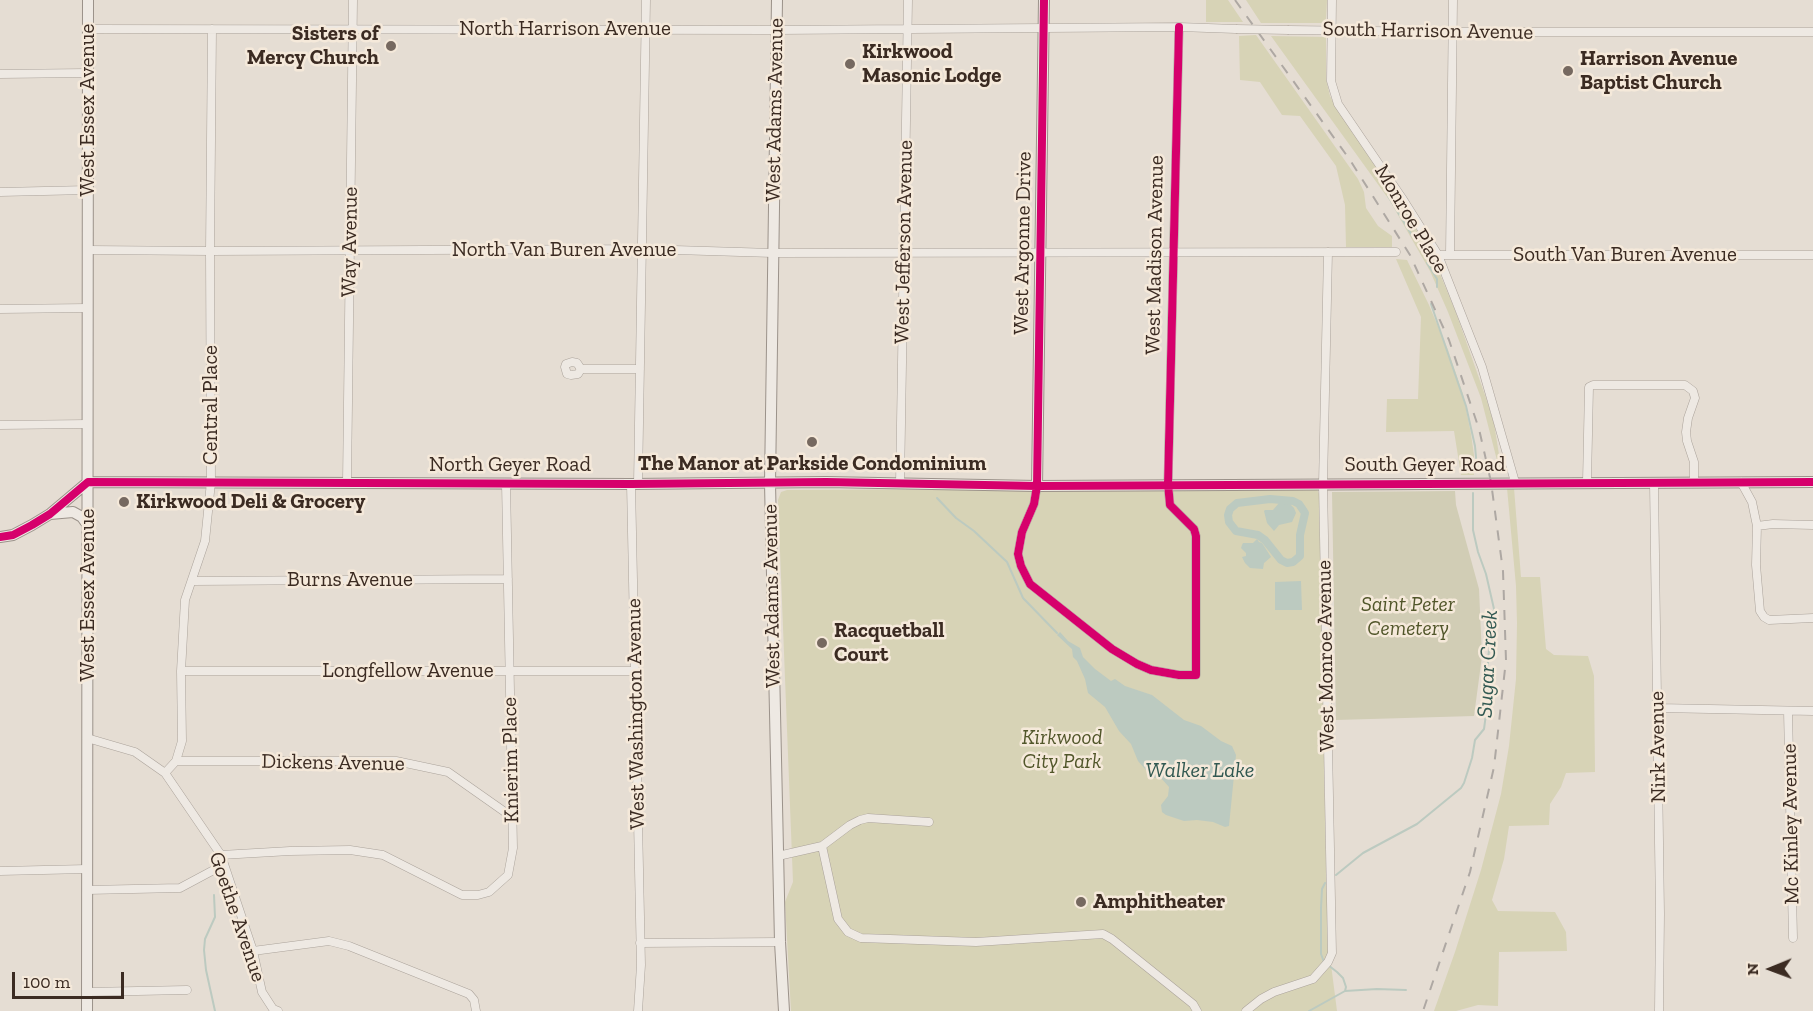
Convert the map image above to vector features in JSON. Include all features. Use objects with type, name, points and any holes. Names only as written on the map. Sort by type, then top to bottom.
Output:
[{"type":"street","name":"West Essex Avenue","points":[[87,1011],[88,0]]},
{"type":"street","name":"Way Avenue","points":[[347,483],[353,0]]},
{"type":"street","name":"West Washington Avenue","points":[[638,1011],[641,965],[634,484],[640,369],[646,0]]},
{"type":"street","name":"West Adams Avenue","points":[[777,0],[770,483],[780,942],[784,1011]]},
{"type":"street","name":"West Jefferson Avenue","points":[[900,484],[908,0]]},
{"type":"street","name":"West Argonne Drive","points":[[1037,486],[1044,0]]},
{"type":"street","points":[[1332,0],[1332,29]]},
{"type":"street","points":[[1450,255],[1453,0]]},
{"type":"street","name":"South Harrison Avenue","points":[[1043,29],[1179,27],[1452,32],[1813,32]]},
{"type":"street","name":"West Madison Avenue","points":[[1037,486],[1034,504],[1022,532],[1018,554],[1030,584],[1112,650],[1137,664],[1151,670],[1179,675],[1196,675],[1197,536],[1170,505],[1168,484],[1179,27]]},
{"type":"street","name":"North Harrison Avenue","points":[[87,29],[1043,29]]},
{"type":"street","name":"Central Place","points":[[176,761],[182,741],[185,600],[205,541],[211,482],[212,29]]},
{"type":"street","name":"Monroe Place","points":[[1332,29],[1331,81],[1338,104],[1438,255],[1482,367],[1515,482]]},
{"type":"street","points":[[0,74],[87,73]]},
{"type":"street","points":[[0,192],[88,190]]},
{"type":"street","name":"North Van Buren Avenue","points":[[88,250],[210,252],[642,249],[772,253],[1041,252]]},
{"type":"street","points":[[1041,252],[1396,252]]},
{"type":"street","name":"West Monroe Avenue","points":[[1246,1011],[1274,992],[1313,979],[1328,962],[1332,953],[1323,484],[1328,252]]},
{"type":"street","name":"South Van Buren Avenue","points":[[1438,255],[1813,255]]},
{"type":"street","points":[[0,309],[88,308]]},
{"type":"street","points":[[581,369],[640,369]]},
{"type":"street","points":[[1587,482],[1589,387],[1593,385],[1684,385],[1693,392],[1695,398],[1686,432],[1694,462],[1694,483]]},
{"type":"street","points":[[0,424],[87,424]]},
{"type":"street","points":[[0,537],[21,532],[50,514],[88,482]]},
{"type":"street","name":"North Geyer Road","points":[[88,482],[770,483],[1037,486]]},
{"type":"street","points":[[1741,482],[1752,502],[1757,526],[1756,565],[1760,611],[1769,620],[1813,618]]},
{"type":"street","name":"South Geyer Road","points":[[1037,486],[1813,482]]},
{"type":"street","name":"Knierim Place","points":[[221,855],[350,850],[383,855],[462,895],[489,892],[508,876],[513,848],[506,483]]},
{"type":"street","name":"Nirk Avenue","points":[[1654,483],[1660,914],[1659,1011]]},
{"type":"street","points":[[50,514],[73,512],[82,517],[87,524]]},
{"type":"street","points":[[1757,526],[1813,525]]},
{"type":"street","name":"Burns Avenue","points":[[192,581],[508,579]]},
{"type":"street","name":"Longfellow Avenue","points":[[182,671],[636,671]]},
{"type":"street","points":[[1658,708],[1813,711]]},
{"type":"street","name":"Mc Kinley Avenue","points":[[1788,711],[1793,938]]},
{"type":"street","name":"Goethe Avenue","points":[[87,738],[135,752],[165,773],[221,855],[253,951],[262,992],[273,1009],[278,1011]]},
{"type":"street","points":[[165,773],[176,761]]},
{"type":"street","name":"Dickens Avenue","points":[[176,761],[396,761],[448,772],[512,817]]},
{"type":"street","points":[[778,856],[822,846],[850,825],[868,818],[928,822]]},
{"type":"street","points":[[822,846],[838,919],[848,932],[861,938],[976,942],[1103,934],[1192,1004],[1197,1011]]},
{"type":"street","points":[[87,890],[180,888],[223,865]]},
{"type":"street","points":[[0,871],[87,869]]},
{"type":"street","points":[[253,951],[329,941],[349,946],[468,994],[474,1000],[476,1011]]},
{"type":"street","points":[[640,943],[780,942]]},
{"type":"street","points":[[87,992],[187,990]]},
{"type":"green space","points":[[1206,0],[1228,0],[1243,22],[1206,22]]},
{"type":"green space","points":[[1246,0],[1327,0],[1326,20],[1321,23],[1261,23]]},
{"type":"green space","points":[[1256,35],[1358,179],[1364,192],[1366,208],[1378,226],[1392,236],[1392,247],[1346,247],[1345,205],[1336,166],[1300,116],[1282,115],[1260,82],[1240,80],[1239,36]]},
{"type":"green space","points":[[1271,36],[1326,37],[1326,79],[1330,96],[1406,212],[1435,262],[1455,310],[1486,398],[1494,423],[1500,461],[1506,466],[1506,471],[1500,472],[1481,398],[1430,271],[1390,201]]},
{"type":"green space","points":[[1396,259],[1407,260],[1448,350],[1463,394],[1474,455],[1474,475],[1461,475],[1454,431],[1386,432],[1387,399],[1418,399],[1421,317]]},
{"type":"green space","name":"Kirkwood City Park","points":[[1311,487],[1317,489],[1319,494],[1326,870],[1329,949],[1337,1011],[791,1011],[785,902],[793,882],[778,500],[781,492],[787,490]]},
{"type":"green space","points":[[1507,488],[1514,488],[1521,577],[1540,577],[1546,649],[1554,655],[1588,656],[1594,676],[1595,772],[1566,773],[1561,787],[1550,804],[1549,825],[1509,826],[1504,859],[1492,900],[1498,911],[1555,912],[1566,932],[1567,951],[1499,952],[1498,1006],[1478,1005],[1456,1011],[1434,1011],[1481,870],[1501,794],[1509,746],[1516,679],[1517,623]]},
{"type":"green space","name":"Saint Peter Cemetery","points":[[1455,491],[1456,505],[1479,589],[1482,656],[1474,716],[1336,720],[1332,492]]},
{"type":"water","points":[[1279,503],[1290,504],[1296,513],[1292,522],[1279,525],[1274,531],[1267,523],[1264,511],[1273,510]]},
{"type":"water","points":[[1257,539],[1271,557],[1264,563],[1263,569],[1250,568],[1242,557],[1246,556],[1241,548],[1243,543],[1253,543]]},
{"type":"water","points":[[1301,581],[1302,610],[1275,610],[1275,582]]},
{"type":"water","name":"Walker Lake","points":[[1060,632],[1068,641],[1080,648],[1083,657],[1095,669],[1111,681],[1115,679],[1125,686],[1152,695],[1184,720],[1201,726],[1232,746],[1236,755],[1229,826],[1197,820],[1184,821],[1162,812],[1161,805],[1168,796],[1169,787],[1161,778],[1153,778],[1138,761],[1131,744],[1119,731],[1105,707],[1088,693],[1085,679],[1073,657],[1072,649],[1057,635]]},
{"type":"waterway","name":"Sugar Creek","points":[[1388,196],[1413,237]]},
{"type":"waterway","name":"Sugar Creek","points":[[1427,263],[1437,279],[1437,287]]},
{"type":"waterway","name":"Sugar Creek","points":[[1431,304],[1466,406],[1475,446],[1477,468]]},
{"type":"waterway","name":"Sugar Creek","points":[[1336,875],[1363,853],[1417,824],[1461,788],[1472,758],[1475,740],[1484,729],[1488,699],[1488,659],[1494,609],[1473,530],[1473,493]]},
{"type":"waterway","points":[[937,498],[956,518],[974,531],[1007,562],[1023,598],[1057,633]]},
{"type":"waterway","points":[[1270,499],[1293,501],[1299,504],[1305,513],[1300,535],[1300,556],[1293,562],[1287,563],[1281,560],[1265,540],[1258,535],[1236,531],[1229,522],[1230,509],[1237,503],[1270,499]]},
{"type":"waterway","name":"Sugar Creek","points":[[1324,962],[1321,954],[1321,908],[1322,889],[1325,883]]},
{"type":"waterway","points":[[214,895],[215,917],[205,939],[204,950],[215,1011]]},
{"type":"waterway","name":"Sugar Creek","points":[[1328,965],[1343,978],[1345,991]]},
{"type":"waterway","points":[[1309,1011],[1345,991],[1406,990]]},
{"type":"railway","points":[[1235,0],[1350,160],[1410,255],[1449,340],[1479,429],[1491,482],[1503,571],[1506,660],[1494,767],[1470,872],[1423,1011]]},
{"type":"cycle path","points":[[1044,0],[1037,486],[1034,504],[1022,532],[1018,554],[1030,584],[1112,649],[1151,670],[1179,675],[1196,675],[1196,536],[1194,529],[1170,505],[1168,484],[1179,27]]},
{"type":"cycle path","points":[[0,537],[13,535],[50,514],[88,482],[631,484],[826,482],[1037,486],[1813,482]]},
{"type":"place","name":"Sisters of Mercy Church","points":[[391,46]]},
{"type":"place","name":"Kirkwood Masonic Lodge","points":[[850,64]]},
{"type":"place","name":"Harrison Avenue Baptist Church","points":[[1568,71]]},
{"type":"place","name":"The Manor at Parkside Condominium","points":[[812,442]]},
{"type":"place","name":"Kirkwood Deli & Grocery","points":[[124,502]]},
{"type":"place","name":"Racquetball Court","points":[[822,643]]},
{"type":"place","name":"Amphitheater","points":[[1081,902]]}]
